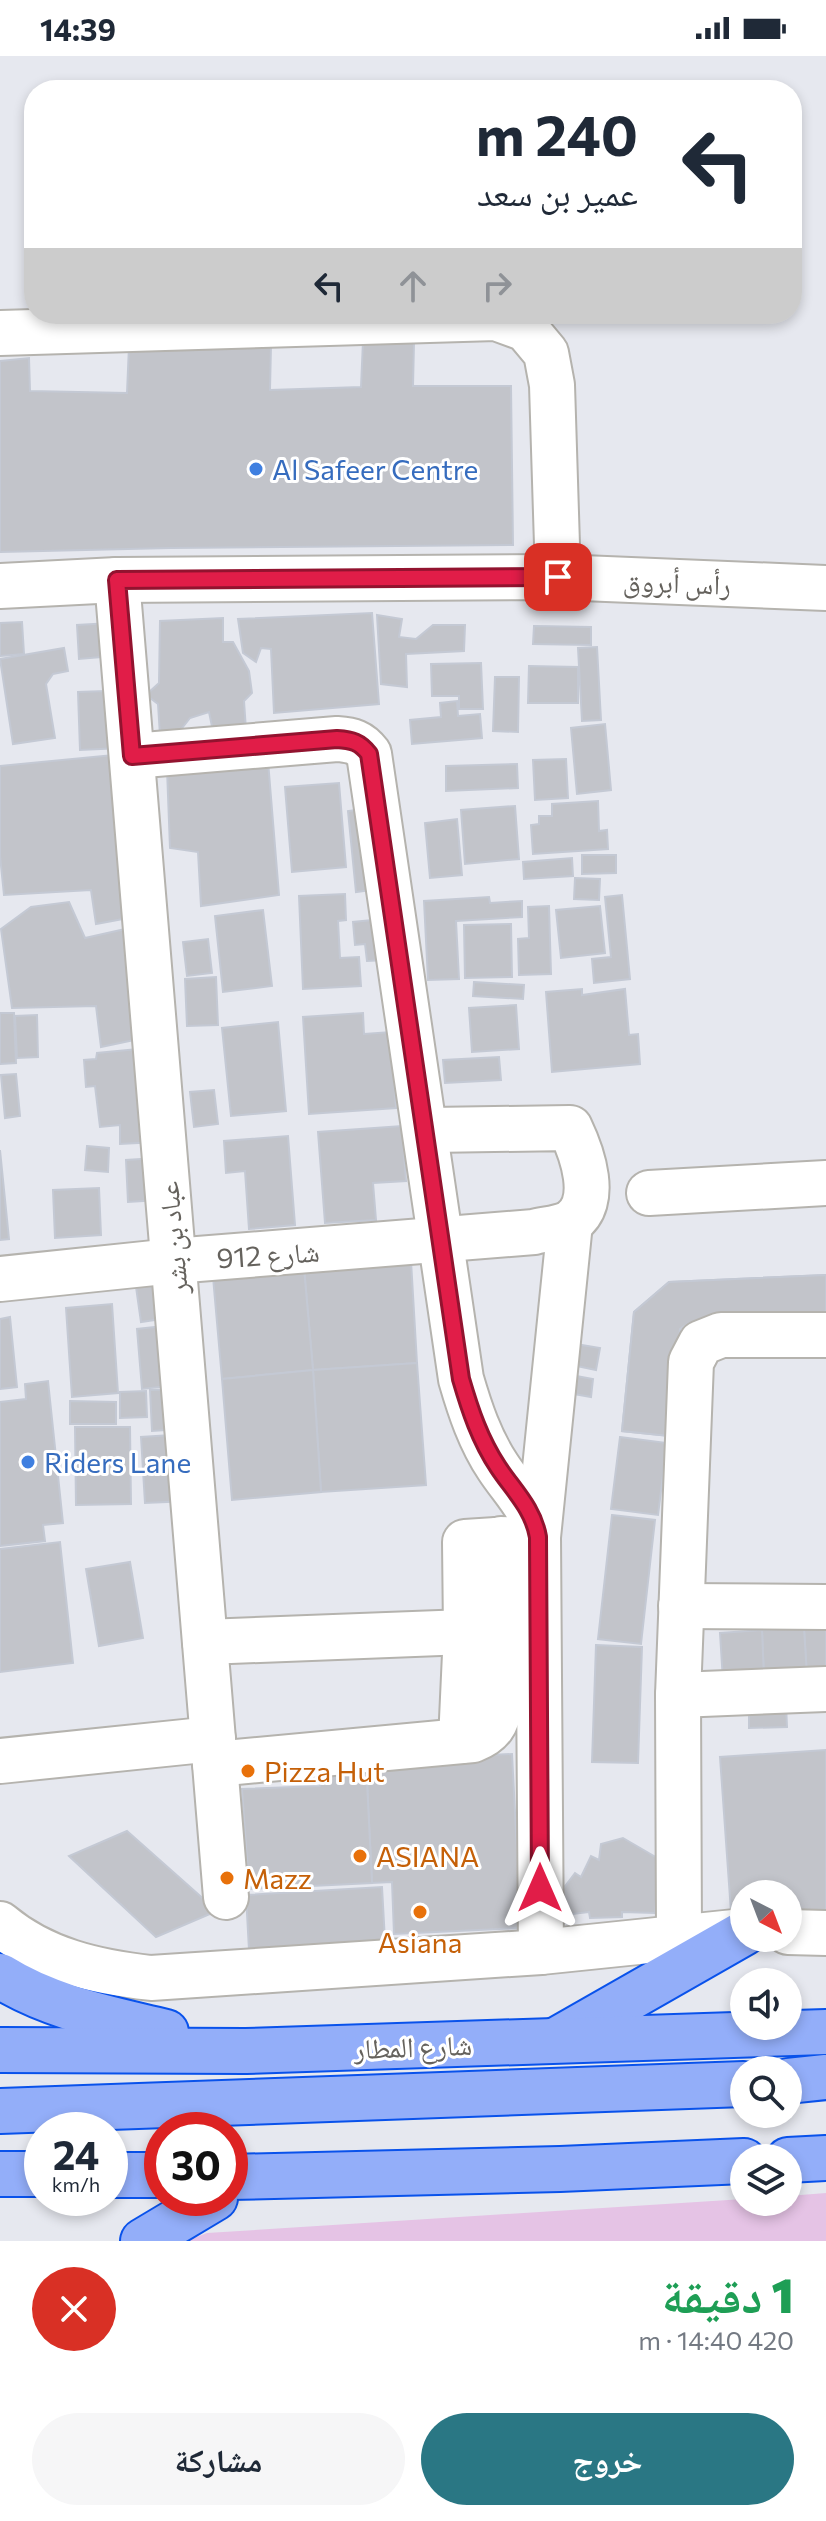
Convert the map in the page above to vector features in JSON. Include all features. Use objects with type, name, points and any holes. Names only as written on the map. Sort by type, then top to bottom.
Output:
[{"type":"highway","points":[[554,2041],[730,1940]]},
{"type":"highway","points":[[0,1976],[32,1994],[72,2009],[246,2051]]},
{"type":"highway","name":"شارع المطار","points":[[0,2050],[246,2051],[826,2032]]},
{"type":"highway","points":[[802,2080],[826,2077]]},
{"type":"highway","points":[[0,2111],[730,2085]]},
{"type":"highway","points":[[802,2159],[826,2158]]},
{"type":"highway","points":[[248,2181],[730,2162]]},
{"type":"highway","points":[[0,2174],[24,2174]]},
{"type":"highway","points":[[143,2241],[185,2216]]},
{"type":"street","points":[[0,333],[298,324]]},
{"type":"street","points":[[512,324],[526,329],[546,353],[552,385],[558,577]]},
{"type":"street","name":"رأس أبروق","points":[[0,586],[117,580],[558,577],[826,588]]},
{"type":"street","name":"عباد بن بشر","points":[[117,580],[226,1897]]},
{"type":"street","points":[[132,756],[337,739],[354,740],[369,754],[461,1379],[470,1410],[498,1467],[529,1509],[520,1538],[541,1952]]},
{"type":"street","points":[[0,1761],[461,1741],[485,1736],[493,1727],[499,1716],[520,1538],[570,1223],[586,1202],[586,1186],[579,1148],[570,1128],[431,1130]]},
{"type":"street","points":[[649,1193],[826,1183]]},
{"type":"street","name":"شارع 912","points":[[0,1279],[173,1261],[534,1232],[570,1223]]},
{"type":"street","points":[[679,1937],[678,1695],[691,1362],[694,1351],[711,1338],[721,1335],[826,1335]]},
{"type":"street","points":[[461,1741],[466,1632],[465,1542],[520,1538]]},
{"type":"street","points":[[681,1606],[826,1607]]},
{"type":"street","points":[[205,1642],[466,1632]]},
{"type":"street","points":[[678,1695],[826,1689]]},
{"type":"street","points":[[0,1924],[21,1939],[65,1961],[109,1973],[151,1978],[541,1952],[730,1933]]},
{"type":"street","points":[[802,1932],[826,1933]]},
{"type":"shaded area","points":[[826,2193],[826,2241],[186,2241],[207,2233],[730,2200],[730,2216],[802,2216],[802,2195]]},
{"type":"building","name":"Al Safeer Centre","points":[[363,341],[414,342],[413,386],[511,386],[513,545],[0,552],[0,361],[29,358],[30,391],[127,393],[129,346],[271,345],[270,390],[361,387]]},
{"type":"building","points":[[372,613],[379,704],[274,713],[271,649],[261,648],[256,662],[243,653],[238,619]]},
{"type":"building","points":[[377,615],[402,619],[399,637],[416,639],[433,625],[465,625],[464,651],[406,654],[407,687],[381,684]]},
{"type":"building","points":[[223,618],[223,642],[233,642],[249,671],[252,693],[244,701],[246,730],[214,736],[209,712],[190,718],[175,737],[160,735],[158,704],[146,695],[159,683],[160,621]]},
{"type":"building","points":[[22,622],[24,654],[0,656],[0,623]]},
{"type":"building","points":[[110,623],[113,656],[79,659],[77,625]]},
{"type":"building","points":[[534,626],[591,627],[591,645],[533,644]]},
{"type":"building","points":[[597,647],[601,720],[582,721],[578,648]]},
{"type":"building","points":[[64,648],[68,671],[53,674],[46,684],[55,738],[13,744],[0,659]]},
{"type":"building","points":[[481,663],[483,709],[459,709],[459,696],[432,696],[431,664]]},
{"type":"building","points":[[529,666],[578,667],[578,703],[528,703]]},
{"type":"building","points":[[495,677],[519,677],[518,732],[493,731]]},
{"type":"building","points":[[106,691],[121,748],[80,750],[78,692]]},
{"type":"building","points":[[457,701],[458,716],[480,714],[482,738],[412,744],[410,720],[441,717],[440,703]]},
{"type":"building","points":[[605,724],[611,790],[577,794],[571,728]]},
{"type":"building","points":[[113,755],[134,917],[96,924],[91,890],[4,895],[0,856],[0,766]]},
{"type":"building","points":[[566,759],[568,798],[535,800],[533,760]]},
{"type":"building","points":[[268,761],[279,895],[201,906],[198,852],[170,848],[167,769]]},
{"type":"building","points":[[517,764],[518,788],[446,791],[446,766]]},
{"type":"building","points":[[339,783],[346,867],[292,872],[285,787]]},
{"type":"building","points":[[598,801],[599,831],[607,830],[608,849],[533,854],[531,825],[539,824],[539,816],[552,816],[552,804]]},
{"type":"building","points":[[515,806],[519,859],[465,864],[461,810]]},
{"type":"building","points":[[371,808],[379,889],[356,892],[348,811]]},
{"type":"building","points":[[457,819],[462,875],[430,878],[425,823]]},
{"type":"building","points":[[582,855],[616,855],[616,873],[582,874]]},
{"type":"building","points":[[572,858],[573,876],[524,879],[523,862]]},
{"type":"building","points":[[575,878],[600,879],[599,900],[574,899]]},
{"type":"building","points":[[345,894],[346,920],[338,921],[340,958],[359,957],[361,986],[303,989],[299,896]]},
{"type":"building","points":[[622,895],[630,979],[594,983],[592,959],[611,957],[605,897]]},
{"type":"building","points":[[489,897],[490,903],[522,901],[522,917],[456,921],[459,979],[428,980],[424,901]]},
{"type":"building","points":[[69,902],[85,938],[134,927],[144,1038],[101,1047],[96,1006],[12,1008],[1,929],[31,907]]},
{"type":"building","points":[[549,906],[551,974],[519,975],[518,939],[529,938],[528,907]]},
{"type":"building","points":[[600,906],[605,953],[561,958],[556,910]]},
{"type":"building","points":[[263,910],[272,986],[223,992],[215,916]]},
{"type":"building","points":[[382,919],[385,960],[367,961],[365,944],[355,945],[353,922]]},
{"type":"building","points":[[511,924],[512,977],[465,978],[464,925]]},
{"type":"building","points":[[208,939],[212,973],[187,976],[183,942]]},
{"type":"building","points":[[216,977],[218,1025],[187,1026],[185,979]]},
{"type":"building","points":[[474,982],[524,985],[523,999],[473,996]]},
{"type":"building","points":[[582,989],[582,995],[625,989],[629,1035],[638,1034],[640,1064],[552,1072],[546,992]]},
{"type":"building","points":[[516,1005],[519,1049],[472,1052],[469,1008]]},
{"type":"building","points":[[0,1013],[14,1013],[16,1063],[0,1064]]},
{"type":"building","points":[[363,1013],[364,1034],[391,1032],[396,1108],[309,1114],[303,1017]]},
{"type":"building","points":[[37,1015],[38,1057],[17,1058],[15,1016]]},
{"type":"building","points":[[278,1022],[286,1111],[231,1116],[222,1028]]},
{"type":"building","points":[[148,1048],[157,1142],[120,1144],[120,1125],[100,1127],[95,1086],[86,1087],[84,1060],[96,1059],[97,1053]]},
{"type":"building","points":[[499,1057],[501,1080],[445,1083],[443,1060]]},
{"type":"building","points":[[16,1074],[20,1116],[5,1118],[1,1075]]},
{"type":"building","points":[[214,1090],[218,1124],[194,1127],[190,1092]]},
{"type":"building","points":[[402,1126],[406,1181],[373,1183],[376,1220],[325,1223],[318,1132]]},
{"type":"building","points":[[288,1136],[295,1225],[249,1229],[245,1171],[226,1173],[224,1141]]},
{"type":"building","points":[[87,1146],[109,1148],[108,1172],[85,1170]]},
{"type":"building","points":[[0,1150],[9,1239],[0,1240]]},
{"type":"building","points":[[156,1158],[159,1200],[128,1202],[126,1160]]},
{"type":"building","points":[[99,1188],[101,1235],[55,1238],[53,1190]]},
{"type":"building","points":[[411,1261],[417,1363],[313,1370],[304,1268]]},
{"type":"building","points":[[304,1268],[313,1370],[222,1379],[213,1277]]},
{"type":"building","points":[[826,1275],[826,1316],[689,1323],[680,1329],[669,1436],[622,1431],[634,1312],[669,1282]]},
{"type":"building","points":[[826,1275],[826,1316],[689,1323],[680,1329],[669,1436],[622,1431],[634,1312],[669,1282]]},
{"type":"building","points":[[170,1276],[175,1317],[141,1322],[135,1280]]},
{"type":"building","points":[[112,1304],[118,1393],[72,1397],[66,1308]]},
{"type":"building","points":[[10,1317],[17,1387],[0,1389],[0,1319]]},
{"type":"building","points":[[173,1325],[178,1385],[142,1389],[137,1329]]},
{"type":"building","points":[[576,1344],[600,1348],[596,1370],[572,1365]]},
{"type":"building","points":[[417,1363],[426,1485],[321,1492],[313,1370]]},
{"type":"building","points":[[313,1370],[321,1492],[232,1500],[222,1379]]},
{"type":"building","points":[[571,1375],[593,1379],[591,1397],[568,1393]]},
{"type":"building","name":"Riders Lane","points":[[48,1381],[63,1523],[43,1525],[45,1541],[0,1546],[0,1402],[26,1399],[25,1384]]},
{"type":"building","points":[[180,1389],[181,1429],[152,1431],[150,1390]]},
{"type":"building","points":[[146,1391],[147,1417],[120,1418],[120,1392]]},
{"type":"building","points":[[70,1401],[116,1402],[116,1424],[70,1424]]},
{"type":"building","points":[[75,1427],[130,1427],[131,1504],[76,1505]]},
{"type":"building","points":[[187,1434],[189,1501],[145,1503],[141,1437]]},
{"type":"building","points":[[620,1437],[667,1443],[658,1515],[611,1509]]},
{"type":"building","points":[[612,1515],[655,1520],[641,1644],[598,1639]]},
{"type":"building","points":[[60,1542],[73,1663],[0,1672],[0,1549]]},
{"type":"building","points":[[130,1562],[143,1638],[99,1646],[86,1569]]},
{"type":"building","points":[[826,1626],[826,1675],[807,1676],[804,1628]]},
{"type":"building","points":[[804,1628],[807,1676],[764,1678],[762,1630]]},
{"type":"building","points":[[762,1630],[764,1678],[723,1681],[720,1633]]},
{"type":"building","points":[[596,1645],[642,1647],[638,1763],[592,1762]]},
{"type":"building","points":[[786,1704],[787,1727],[749,1728],[749,1705]]},
{"type":"building","points":[[826,1750],[826,1919],[802,1921],[802,1880],[730,1880],[730,1898],[720,1757]]},
{"type":"building","points":[[512,1754],[521,1928],[394,1934],[392,1882],[372,1883],[366,1761]]},
{"type":"building","points":[[366,1761],[372,1883],[249,1889],[242,1789],[320,1786],[321,1765]]},
{"type":"building","points":[[127,1831],[217,1911],[156,1937],[69,1856]]},
{"type":"building","points":[[623,1838],[659,1859],[655,1913],[622,1912],[622,1917],[590,1918],[589,1912],[564,1915],[558,1907],[560,1893],[575,1873],[581,1877],[591,1856],[599,1860],[601,1844]]},
{"type":"building","points":[[382,1887],[385,1941],[249,1950],[246,1895]]},
{"type":"place","name":"Al Safeer Centre","points":[[256,469]]},
{"type":"place","name":"Riders Lane","points":[[28,1462]]},
{"type":"place","name":"Pizza Hut","points":[[248,1771]]},
{"type":"place","name":"ASIANA","points":[[360,1856]]},
{"type":"place","name":"Mazz","points":[[227,1878]]},
{"type":"place","name":"Asiana","points":[[420,1912]]},
{"type":"route","points":[[540,1888],[537,1527],[529,1509],[482,1439],[461,1379],[369,754],[354,740],[337,739],[132,756],[117,580],[558,577]]}]
